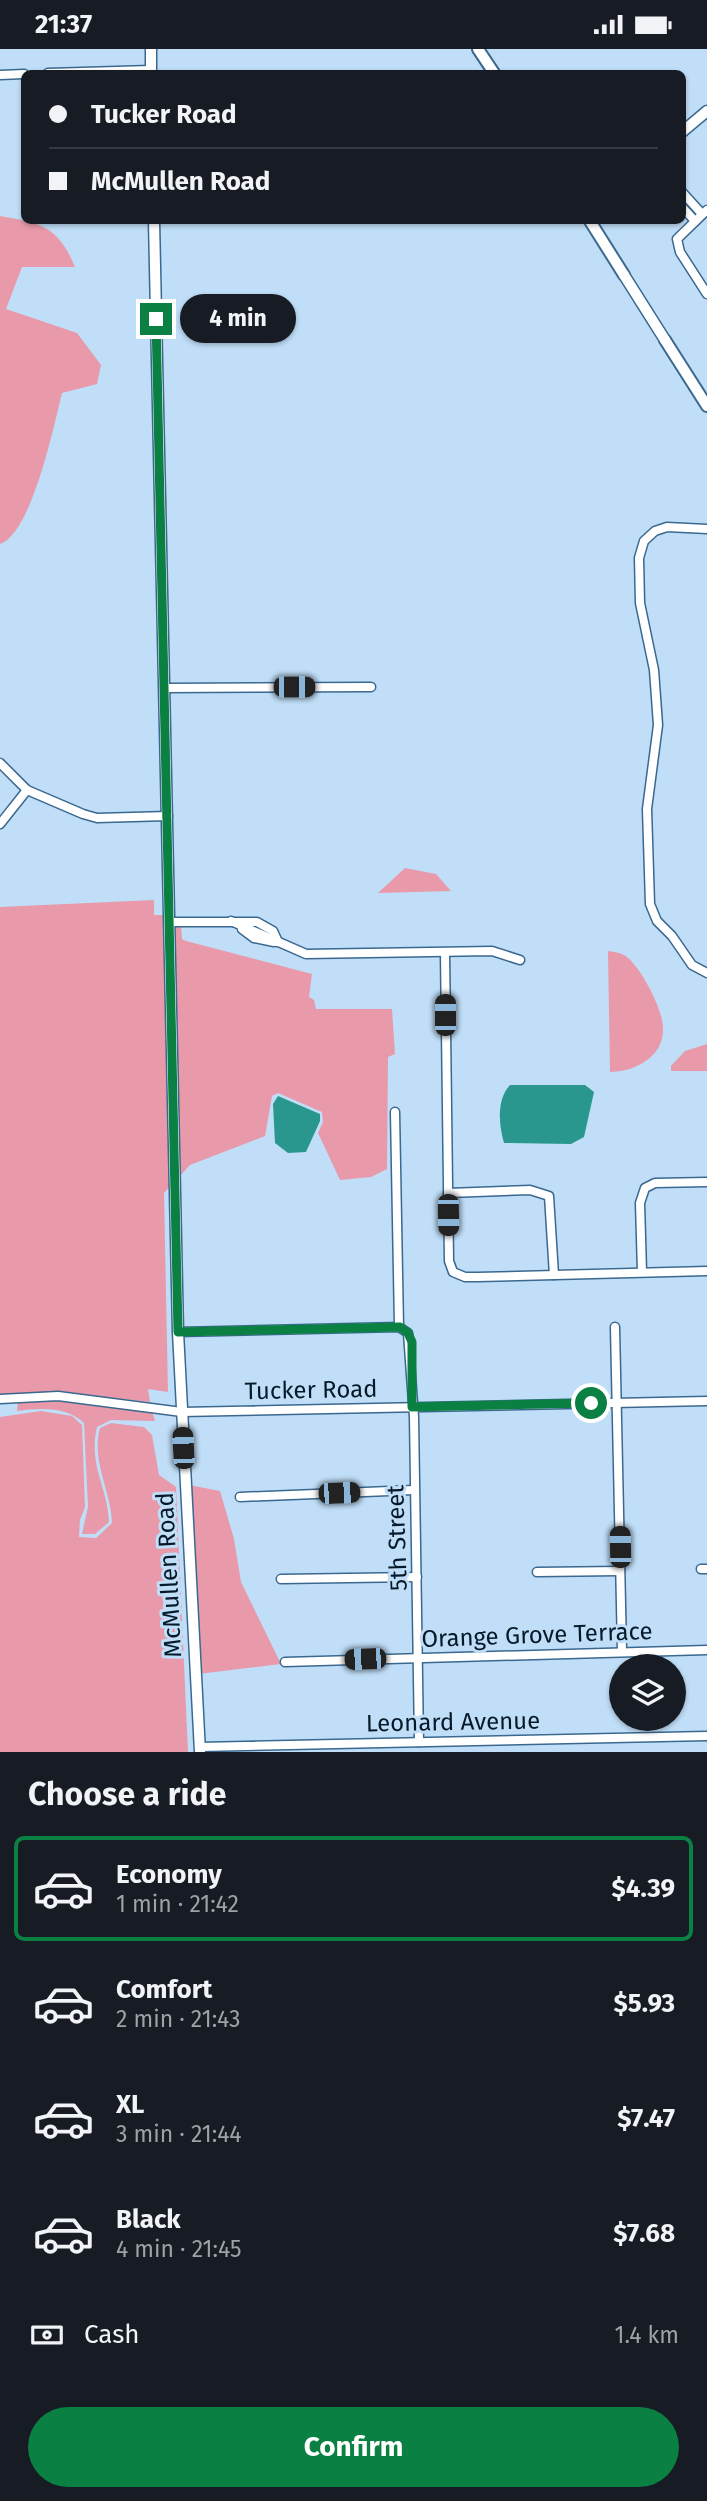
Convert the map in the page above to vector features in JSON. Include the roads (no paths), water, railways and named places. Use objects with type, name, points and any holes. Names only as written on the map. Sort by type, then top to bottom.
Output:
[{"type":"main road","points":[[478,49],[492,70]]},
{"type":"main road","points":[[592,224],[624,275]]},
{"type":"main road","points":[[665,340],[707,405]]},
{"type":"street","points":[[151,49],[151,70]]},
{"type":"street","points":[[0,75],[21,74]]},
{"type":"street","points":[[686,129],[707,111]]},
{"type":"street","points":[[686,195],[705,212],[680,233],[678,244],[707,294]]},
{"type":"street","points":[[686,211],[695,221]]},
{"type":"street","name":"McMullen Road","points":[[154,224],[178,1332],[200,1749]]},
{"type":"street","points":[[624,275],[665,340]]},
{"type":"street","points":[[707,529],[667,527],[656,531],[644,541],[639,558],[640,603],[654,670],[658,725],[647,810],[650,904],[656,921],[672,936],[692,965],[707,973]]},
{"type":"street","points":[[165,688],[372,687]]},
{"type":"street","points":[[0,762],[27,790],[97,818],[168,816]]},
{"type":"street","points":[[0,824],[27,790]]},
{"type":"street","points":[[170,922],[231,921],[267,926],[278,942]]},
{"type":"street","points":[[231,921],[254,938],[278,942],[314,955],[492,951],[520,960]]},
{"type":"street","points":[[444,953],[449,1261],[453,1272],[465,1277],[707,1271]]},
{"type":"street","points":[[178,1332],[400,1327],[395,1112]]},
{"type":"street","points":[[642,1272],[640,1203],[645,1188],[655,1183],[707,1182]]},
{"type":"street","points":[[448,1193],[530,1190],[549,1196],[554,1275]]},
{"type":"street","name":"5th Street","points":[[400,1327],[408,1333],[412,1342],[419,1742]]},
{"type":"street","points":[[615,1327],[622,1651]]},
{"type":"street","name":"Tucker Road","points":[[0,1399],[58,1396],[181,1412],[707,1401]]},
{"type":"street","points":[[240,1497],[414,1490]]},
{"type":"street","points":[[537,1572],[620,1571]]},
{"type":"street","points":[[281,1579],[417,1577]]},
{"type":"street","name":"Orange Grove Terrace","points":[[285,1662],[707,1650]]},
{"type":"street","name":"Leonard Avenue","points":[[200,1749],[707,1735]]}]
